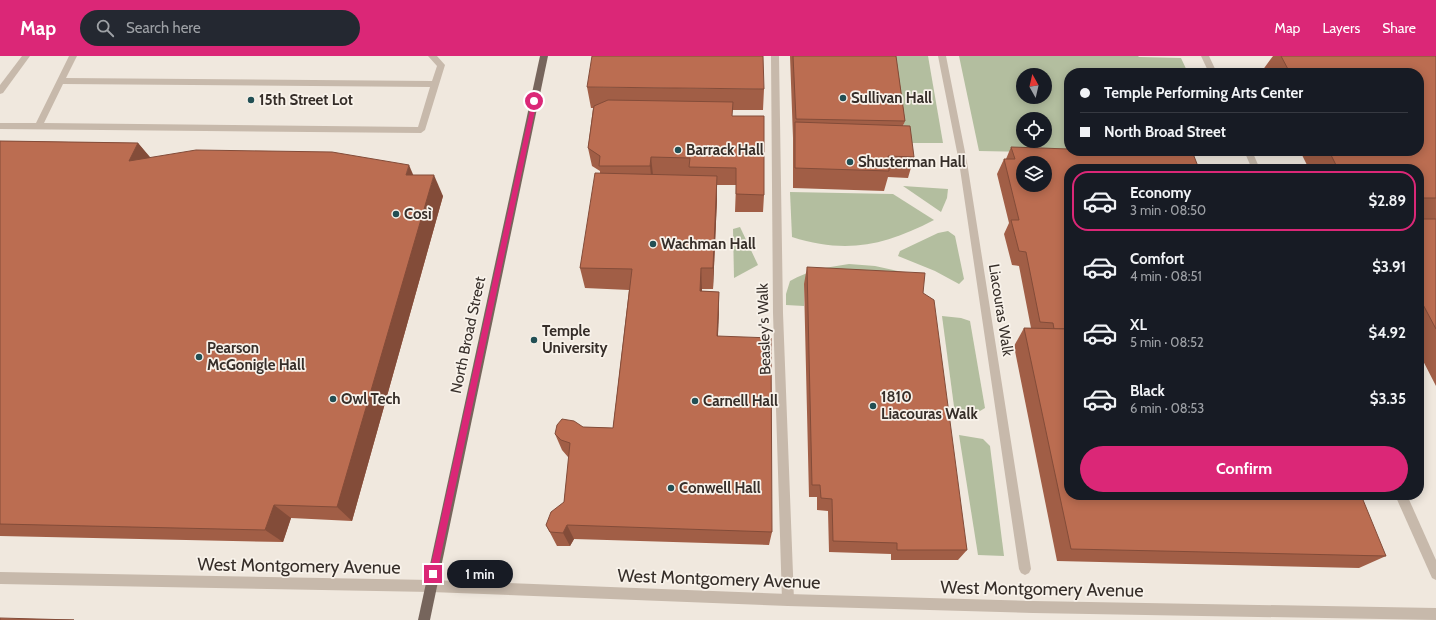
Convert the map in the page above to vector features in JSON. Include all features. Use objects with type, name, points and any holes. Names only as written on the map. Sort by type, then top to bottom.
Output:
[{"type":"main road","name":"North Broad Street","points":[[424,620],[544,56]]},
{"type":"street","points":[[0,91],[26,56]]},
{"type":"street","points":[[38,127],[73,56]]},
{"type":"street","points":[[0,126],[421,130],[441,65],[432,56]]},
{"type":"street","name":"Beasley's Walk","points":[[775,56],[778,313],[788,600]]},
{"type":"street","name":"Liacouras Walk","points":[[942,56],[963,162],[1025,569]]},
{"type":"street","points":[[1206,56],[1211,68]]},
{"type":"street","points":[[60,81],[436,84]]},
{"type":"street","points":[[1403,500],[1436,574]]},
{"type":"street","name":"West Montgomery Avenue","points":[[0,578],[431,586],[788,600],[1033,607],[1436,614]]},
{"type":"green space","points":[[893,56],[928,56],[943,143],[907,143]]},
{"type":"green space","points":[[959,56],[1138,56],[1181,58],[1186,68],[1064,68],[1064,152],[979,151]]},
{"type":"green space","points":[[903,186],[948,189],[947,198],[941,212]]},
{"type":"green space","points":[[790,192],[893,194],[934,220],[898,236],[864,245],[847,246],[812,242],[792,237]]},
{"type":"green space","points":[[740,227],[758,265],[734,278],[733,229]]},
{"type":"green space","points":[[948,231],[955,236],[964,279],[959,284],[935,271],[898,256],[900,251],[938,233]]},
{"type":"green space","points":[[849,264],[875,266],[916,275],[804,284],[804,306],[786,305],[786,294],[790,281],[811,272]]},
{"type":"green space","points":[[942,316],[961,318],[970,321],[985,408],[975,414],[955,414]]},
{"type":"green space","points":[[959,435],[983,439],[990,446],[1004,556],[978,555]]},
{"type":"building","points":[[592,56],[763,56],[764,89],[587,87]]},
{"type":"building","name":"Sullivan Hall","points":[[793,56],[896,56],[905,121],[796,119]]},
{"type":"building","points":[[1281,56],[1436,56],[1436,198],[1424,198],[1424,164],[1336,164],[1332,156],[1424,156],[1424,68],[1287,68]]},
{"type":"building","name":"Barrack Hall","points":[[608,100],[733,102],[732,116],[764,116],[764,195],[736,194],[736,168],[689,167],[690,158],[651,157],[650,166],[599,166],[600,156],[588,148],[594,106]]},
{"type":"building","points":[[795,122],[910,126],[914,157],[888,156],[889,171],[795,168]]},
{"type":"building","name":"Pearson McGonigle Hall","points":[[0,141],[138,143],[129,161],[196,150],[332,152],[409,165],[406,175],[434,175],[337,507],[274,505],[265,530],[0,524]]},
{"type":"building","points":[[1011,147],[1064,149],[1064,156],[1194,156],[1197,164],[1064,164],[1064,329],[1054,329],[1053,323],[1040,322],[1026,252],[1019,251],[1011,220],[1019,220],[1004,159],[1015,159]]},
{"type":"building","points":[[595,173],[717,176],[713,268],[701,268],[700,291],[719,292],[717,336],[771,338],[772,532],[567,525],[563,533],[550,532],[546,525],[551,512],[564,502],[570,443],[561,440],[555,434],[557,425],[562,419],[574,421],[583,427],[613,428],[632,269],[580,268]]},
{"type":"building","points":[[1424,219],[1436,219],[1436,329],[1424,306]]},
{"type":"building","name":"1810 Liacouras Walk","points":[[807,267],[925,273],[923,293],[934,300],[967,550],[897,550],[897,543],[833,541],[832,499],[821,498],[820,485],[812,485]]},
{"type":"building","points":[[1024,328],[1064,329],[1064,500],[1363,500],[1386,556],[1071,549]]},
{"type":"building","points":[[0,618],[74,620],[0,620]]},
{"type":"place","name":"Sullivan Hall","points":[[843,98]]},
{"type":"place","name":"15th Street Lot","points":[[251,100]]},
{"type":"place","name":"Barrack Hall","points":[[678,150]]},
{"type":"place","name":"Shusterman Hall","points":[[850,162]]},
{"type":"place","name":"Così","points":[[396,214]]},
{"type":"place","name":"Wachman Hall","points":[[653,244]]},
{"type":"place","name":"Temple University","points":[[534,340]]},
{"type":"place","name":"Pearson McGonigle Hall","points":[[199,357]]},
{"type":"place","name":"Owl Tech","points":[[333,399]]},
{"type":"place","name":"Carnell Hall","points":[[695,401]]},
{"type":"place","name":"1810 Liacouras Walk","points":[[873,406]]},
{"type":"place","name":"Conwell Hall","points":[[671,488]]},
{"type":"route","points":[[433,574],[534,101]]}]
